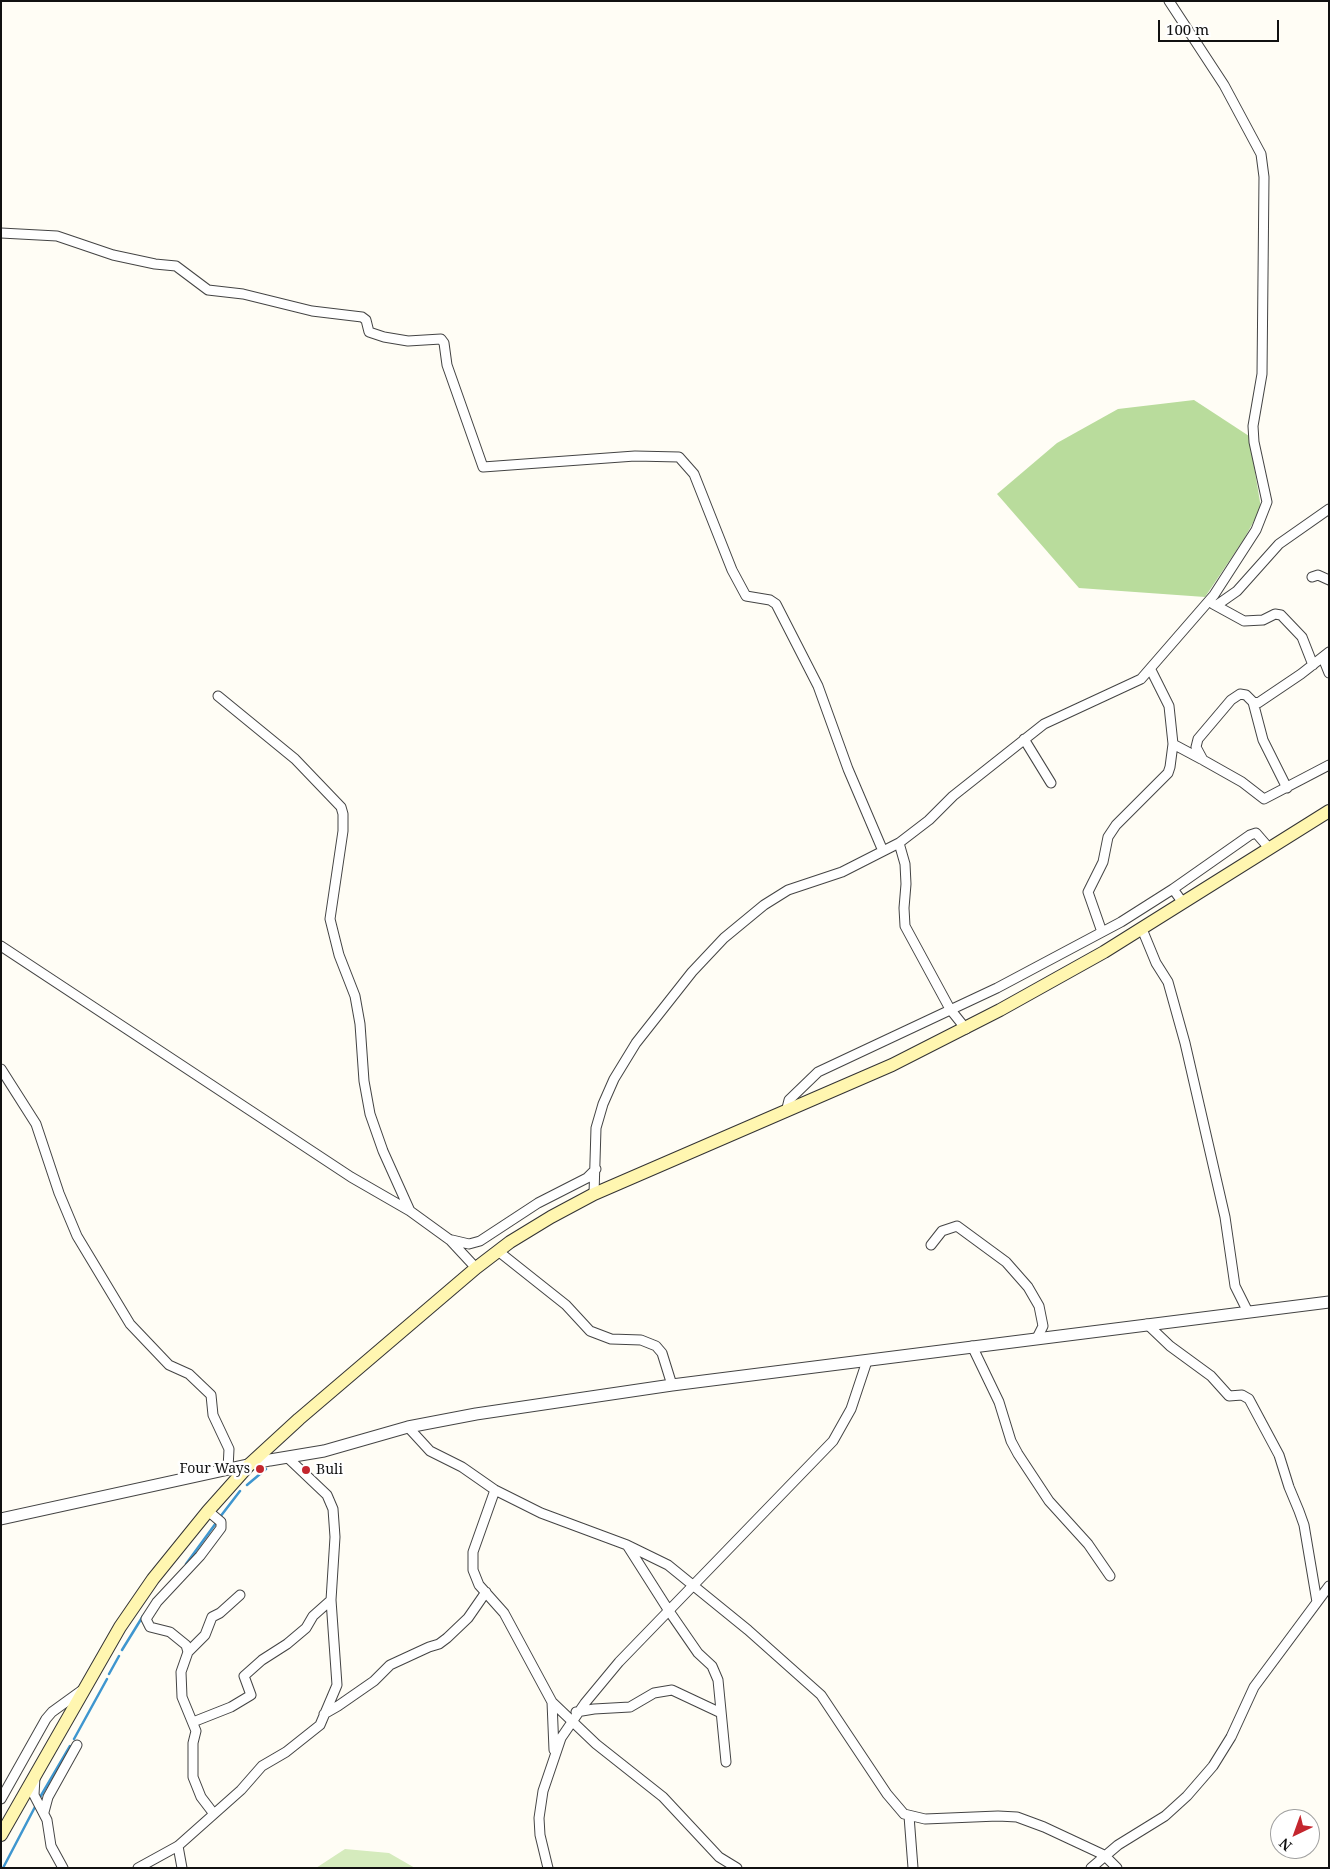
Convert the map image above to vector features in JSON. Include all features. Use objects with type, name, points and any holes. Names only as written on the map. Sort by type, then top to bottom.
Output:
[{"type":"main road","points":[[1,1834],[81,1691],[136,1603],[208,1511],[250,1464],[299,1419],[498,1251],[551,1216],[594,1194],[786,1112],[966,1028],[1068,973],[1329,811]]},
{"type":"street","points":[[594,1194],[596,1128],[602,1104],[614,1079],[636,1043],[705,957],[750,916],[788,890],[842,872],[899,843],[1044,724],[1141,679],[1213,604],[1256,530],[1267,502],[1254,442],[1253,426],[1262,374],[1264,177],[1259,147],[1224,85],[1170,1]]},
{"type":"street","points":[[1,233],[57,236],[113,254],[155,264],[176,266],[208,290],[243,294],[312,311],[362,317],[366,320],[369,332],[384,337],[408,341],[441,339],[444,343],[447,365],[483,467],[635,456],[679,457],[694,474],[732,570],[746,596],[770,600],[776,604],[818,686],[848,769],[883,851]]},
{"type":"street","points":[[1213,604],[1237,591],[1279,544],[1329,509]]},
{"type":"street","points":[[1312,577],[1318,575],[1329,580]]},
{"type":"street","points":[[1213,604],[1244,621],[1262,620],[1276,614],[1281,615],[1302,637],[1313,665]]},
{"type":"street","points":[[1253,702],[1258,703],[1326,655],[1329,673]]},
{"type":"street","points":[[1102,932],[1088,898],[1088,892],[1103,862],[1108,837],[1116,825],[1168,773],[1174,744],[1168,706],[1151,670]]},
{"type":"street","points":[[1203,760],[1196,747],[1198,739],[1231,700],[1240,694],[1253,702],[1263,740],[1287,788]]},
{"type":"street","points":[[218,696],[295,759],[337,802],[343,814],[330,919],[339,955],[355,996],[360,1024],[366,1096],[370,1114],[383,1151],[410,1211]]},
{"type":"street","points":[[1024,739],[1051,783]]},
{"type":"street","points":[[1174,744],[1242,782],[1264,799],[1329,765]]},
{"type":"street","points":[[786,1112],[789,1100],[818,1072],[997,988],[1102,932],[1173,888],[1250,835],[1256,833],[1269,848]]},
{"type":"street","points":[[899,843],[905,864],[905,926],[950,1009],[966,1028]]},
{"type":"street","points":[[1173,888],[1182,903]]},
{"type":"street","points":[[1142,928],[1156,963],[1168,982],[1185,1043],[1225,1217],[1235,1286],[1248,1312]]},
{"type":"street","points":[[1,946],[351,1176],[410,1211],[450,1240],[476,1268]]},
{"type":"street","points":[[1,1069],[36,1124],[59,1193],[77,1236],[130,1324],[169,1365],[189,1374],[211,1395],[213,1415],[229,1449],[228,1469]]},
{"type":"street","points":[[450,1240],[469,1244],[480,1241],[538,1203],[587,1178],[596,1168]]},
{"type":"street","points":[[931,1244],[942,1231],[957,1226],[1006,1262],[1028,1287],[1039,1306],[1043,1326],[1037,1338]]},
{"type":"street","points":[[498,1251],[566,1305],[590,1332],[611,1339],[640,1340],[656,1346],[662,1353],[672,1385]]},
{"type":"street","points":[[1,1519],[250,1464],[324,1451],[408,1428],[476,1414],[672,1385],[1329,1302]]},
{"type":"street","points":[[1147,1324],[1170,1346],[1211,1376],[1229,1396],[1242,1395],[1249,1399],[1279,1455],[1289,1487],[1302,1518],[1317,1602]]},
{"type":"street","points":[[972,1346],[999,1402],[1009,1435],[1018,1454],[1049,1501],[1088,1544],[1110,1576]]},
{"type":"street","points":[[548,1868],[540,1835],[539,1818],[543,1791],[554,1752],[572,1722],[619,1662],[695,1586],[833,1441],[851,1409],[867,1361]]},
{"type":"street","points":[[408,1428],[430,1452],[462,1467],[495,1490],[541,1513],[658,1559],[695,1586],[820,1695],[893,1803],[909,1816],[925,1818],[998,1816],[1017,1818],[1044,1827],[1104,1855],[1117,1868]]},
{"type":"street","points":[[138,1868],[178,1846],[241,1790],[262,1766],[286,1752],[320,1725],[337,1685],[338,1677],[331,1600],[335,1537],[332,1504],[327,1495],[287,1457]]},
{"type":"street","points":[[495,1490],[473,1552],[476,1578],[504,1613],[552,1702],[596,1744],[663,1797],[709,1847],[730,1865],[737,1868]]},
{"type":"street","points":[[188,1652],[186,1645],[170,1632],[150,1627],[146,1619],[157,1602],[200,1556],[221,1528],[221,1522],[208,1511]]},
{"type":"street","points":[[626,1545],[698,1653],[712,1666],[718,1680],[726,1762]]},
{"type":"street","points":[[1091,1868],[1104,1855],[1165,1816],[1187,1796],[1213,1766],[1231,1737],[1254,1687],[1329,1586]]},
{"type":"street","points":[[324,1714],[374,1681],[390,1665],[417,1654],[429,1646],[439,1644],[447,1638],[468,1618],[486,1592]]},
{"type":"street","points":[[214,1814],[201,1797],[193,1777],[193,1743],[196,1731],[182,1697],[181,1672],[188,1652],[205,1635],[212,1617],[220,1614],[240,1595]]},
{"type":"street","points":[[193,1722],[242,1702],[251,1695],[244,1676],[262,1660],[287,1644],[306,1628],[313,1616],[331,1600]]},
{"type":"street","points":[[560,1710],[567,1714],[579,1711],[630,1707],[654,1694],[672,1690],[721,1713]]},
{"type":"street","points":[[1,1799],[46,1719],[52,1712],[81,1691]]},
{"type":"street","points":[[552,1702],[554,1752]]},
{"type":"street","points":[[44,1812],[48,1797],[77,1744]]},
{"type":"street","points":[[36,1773],[34,1795],[44,1812],[51,1846],[63,1868]]},
{"type":"street","points":[[909,1816],[913,1868]]},
{"type":"street","points":[[178,1846],[182,1868]]},
{"type":"green space","points":[[1194,400],[1249,436],[1261,508],[1244,539],[1205,597],[1079,588],[997,494],[1057,443],[1118,409]]},
{"type":"green space","points":[[345,1849],[389,1853],[415,1868],[316,1868]]},
{"type":"waterway","points":[[247,1485],[266,1469]]},
{"type":"waterway","points":[[220,1517],[240,1491]]},
{"type":"waterway","points":[[186,1564],[216,1523]]},
{"type":"waterway","points":[[122,1650],[143,1616]]},
{"type":"waterway","points":[[109,1674],[119,1656]]},
{"type":"waterway","points":[[74,1739],[107,1679]]},
{"type":"waterway","points":[[39,1799],[70,1746]]},
{"type":"waterway","points":[[3,1868],[36,1805]]},
{"type":"place","name":"Four Ways","points":[[260,1469]]},
{"type":"place","name":"Buli","points":[[306,1470]]}]
